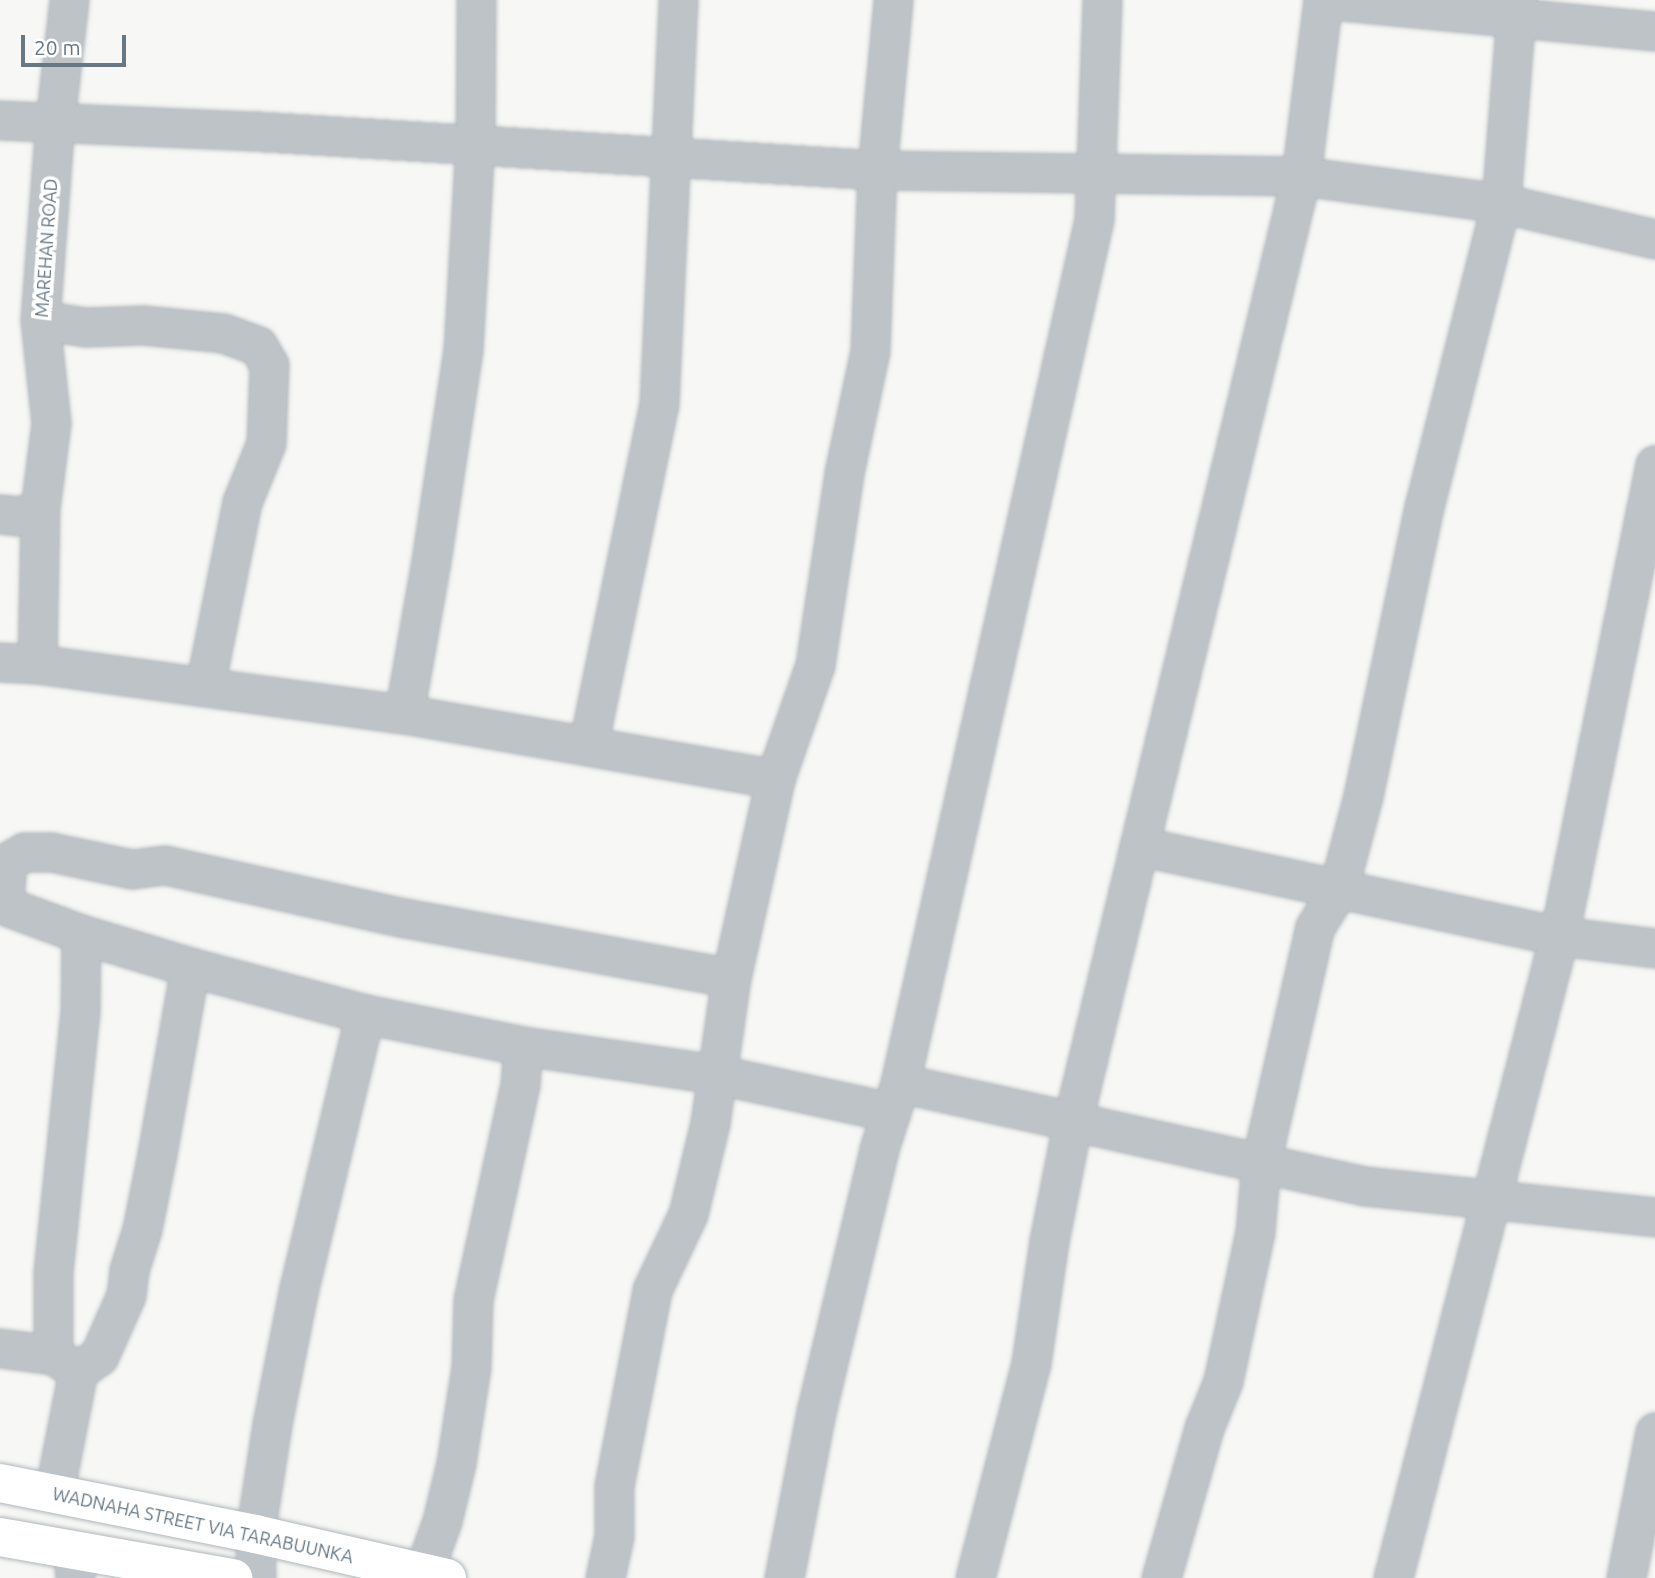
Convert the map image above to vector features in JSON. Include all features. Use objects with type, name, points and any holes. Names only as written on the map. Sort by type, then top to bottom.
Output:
[{"type":"main road","name":"WADNAHA STREET VIA TARABUUNKA","points":[[0,1483],[255,1534],[435,1576]]},
{"type":"main road","points":[[0,1537],[74,1564],[233,1578]]},
{"type":"street","name":"MAREHAN ROAD","points":[[37,664],[40,509],[51,424],[40,320],[55,121],[69,0]]},
{"type":"street","points":[[404,714],[431,561],[463,350],[475,144],[476,0]]},
{"type":"street","points":[[588,746],[659,404],[678,0]]},
{"type":"street","points":[[605,1578],[614,1536],[614,1486],[636,1384],[652,1290],[688,1214],[710,1123],[731,978],[775,779],[815,665],[844,473],[870,351],[877,170],[893,0]]},
{"type":"street","points":[[784,1578],[816,1412],[895,1098],[1094,219],[1102,0]]},
{"type":"street","points":[[975,1578],[1031,1363],[1049,1241],[1073,1121],[1301,176],[1323,0]]},
{"type":"street","points":[[1332,0],[1515,8],[1655,31]]},
{"type":"street","points":[[1161,1578],[1204,1428],[1223,1381],[1255,1232],[1261,1163],[1315,927],[1338,890],[1363,796],[1424,506],[1501,203],[1515,8]]},
{"type":"street","points":[[0,120],[475,144],[877,170],[1301,176],[1501,203],[1655,239]]},
{"type":"street","points":[[40,320],[85,327],[142,325],[223,333],[258,346],[269,365],[266,443],[242,502],[205,686]]},
{"type":"street","points":[[1393,1578],[1559,936],[1655,465]]},
{"type":"street","points":[[0,514],[19,516],[40,509]]},
{"type":"street","points":[[0,662],[37,664],[404,714],[775,779]]},
{"type":"street","points":[[1139,846],[1559,936],[1655,948]]},
{"type":"street","points":[[731,978],[405,918],[164,865],[132,869],[51,852],[24,852],[7,862],[2,904],[81,934],[190,967],[365,1014],[523,1046],[1073,1121],[1366,1186],[1655,1217]]},
{"type":"street","points":[[54,1493],[66,1363],[53,1272],[80,1012],[81,934]]},
{"type":"street","points":[[0,1348],[66,1363],[99,1356],[126,1295],[129,1270],[142,1229],[190,967]]},
{"type":"street","points":[[256,1578],[255,1534],[299,1288],[365,1014]]},
{"type":"street","points":[[435,1576],[442,1521],[456,1463],[471,1367],[474,1300],[520,1085],[523,1046]]},
{"type":"street","points":[[1626,1578],[1655,1432]]}]
